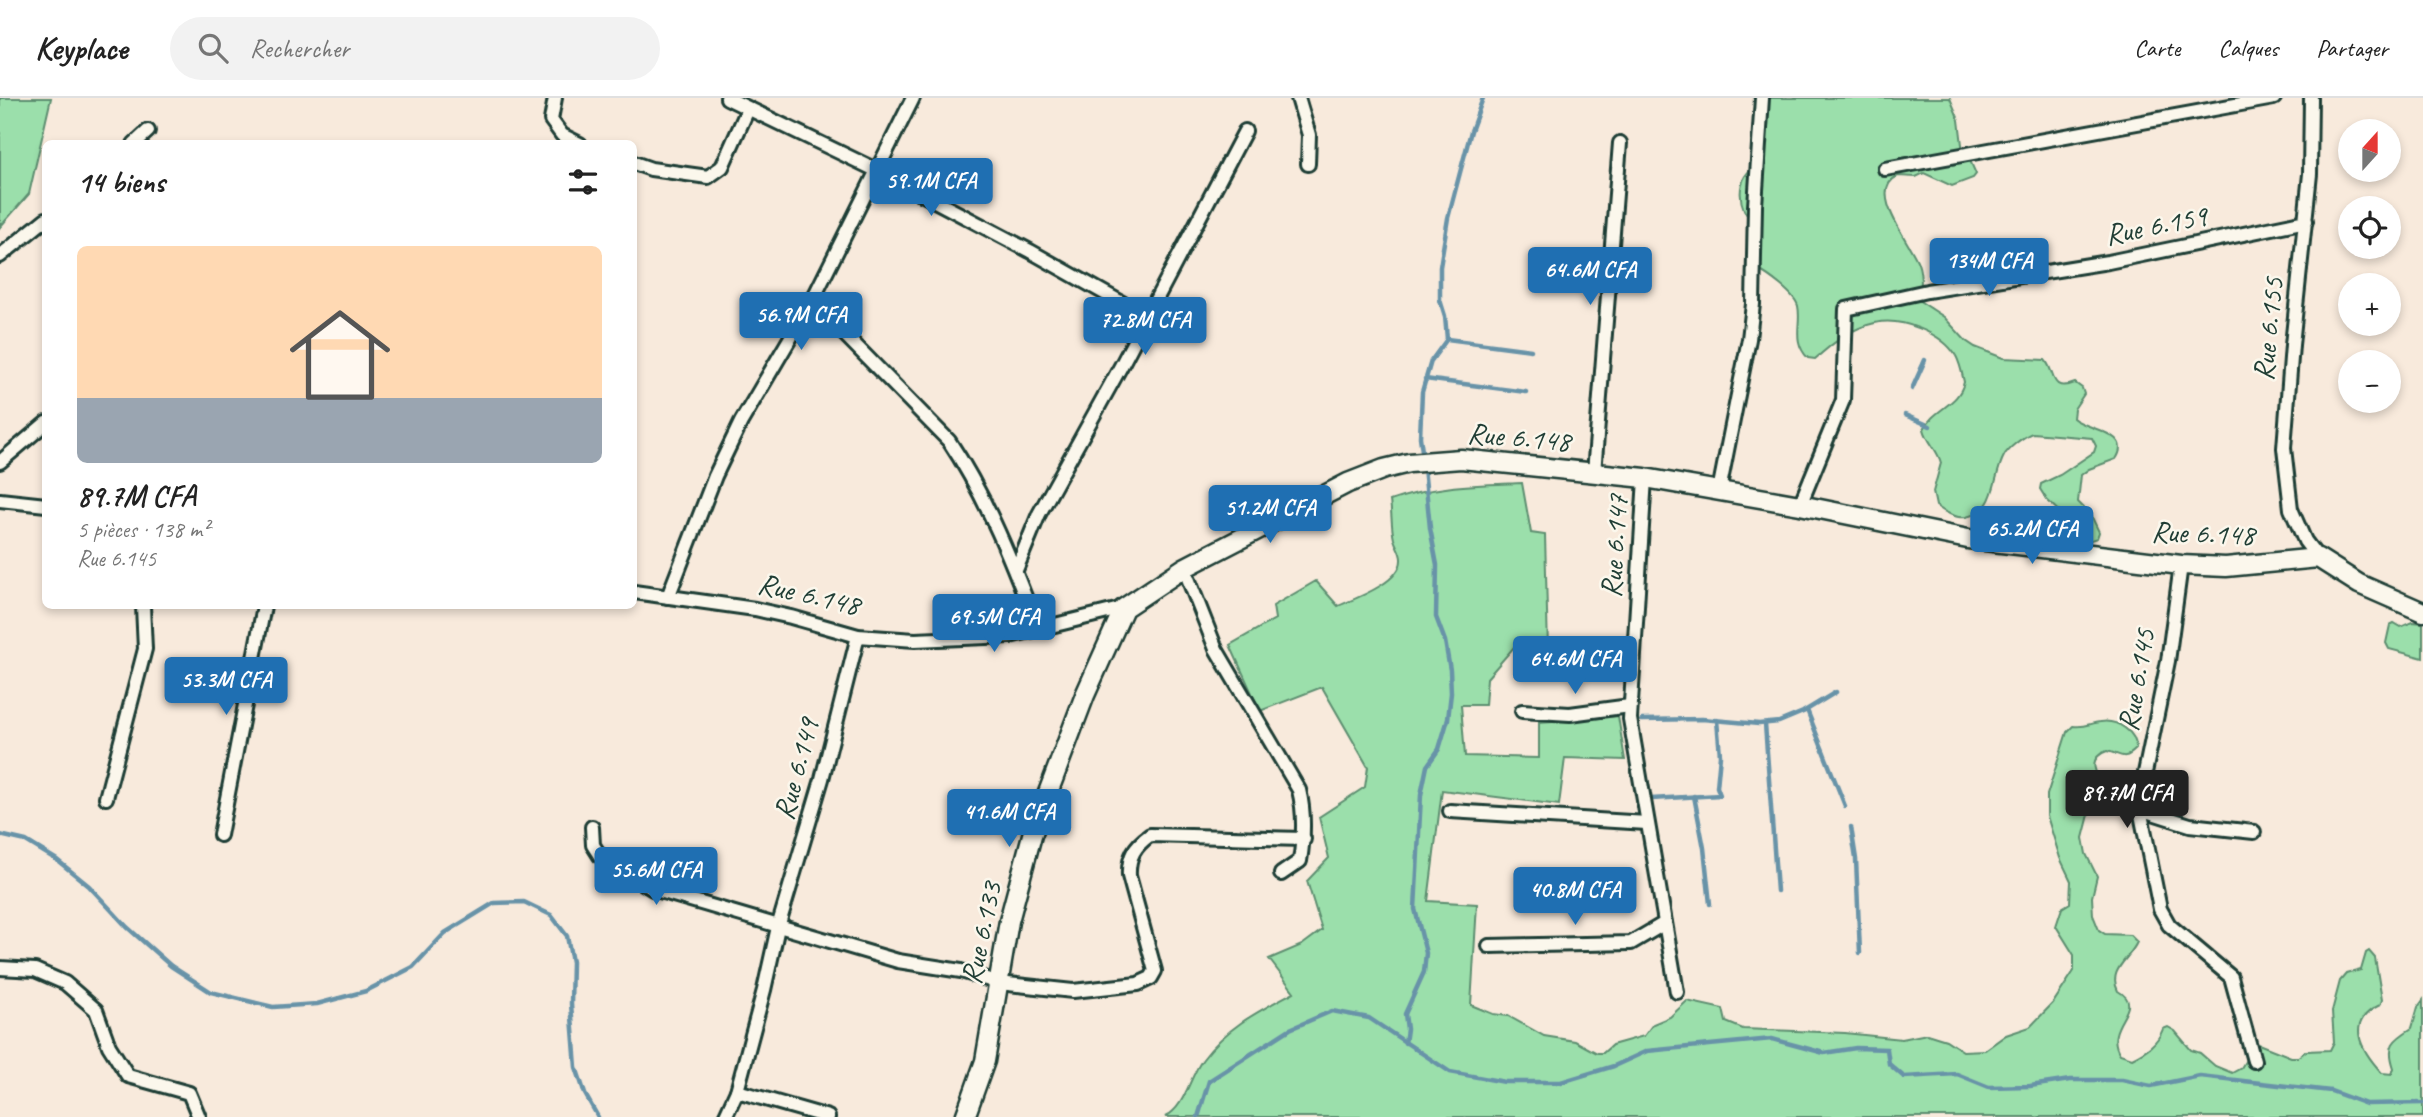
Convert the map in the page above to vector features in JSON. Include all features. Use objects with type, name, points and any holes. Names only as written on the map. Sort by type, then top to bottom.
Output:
[{"type":"street","points":[[555,98],[551,120],[562,135],[572,140]]},
{"type":"street","points":[[727,98],[876,170],[1030,251],[1147,317]]},
{"type":"street","points":[[668,597],[715,476],[741,422],[812,301],[913,98]]},
{"type":"street","points":[[1298,98],[1309,135],[1308,164]]},
{"type":"street","points":[[1719,491],[1749,339],[1753,304],[1755,206],[1762,98]]},
{"type":"street","points":[[1885,169],[2274,98]]},
{"type":"street","name":"Rue 6.155","points":[[2311,98],[2310,174],[2284,448],[2291,509],[2305,541],[2318,558]]},
{"type":"street","points":[[637,164],[652,169],[708,177],[722,167],[748,109]]},
{"type":"street","points":[[138,140],[148,131]]},
{"type":"street","points":[[1016,570],[1039,514],[1245,131]]},
{"type":"street","points":[[1594,473],[1620,143]]},
{"type":"street","name":"Rue 6.159","points":[[1800,505],[1843,400],[1846,309],[1927,291],[2108,262],[2306,221]]},
{"type":"street","points":[[0,256],[42,222]]},
{"type":"street","points":[[812,301],[949,441],[967,468],[1016,570],[1037,628]]},
{"type":"street","points":[[0,461],[42,426]]},
{"type":"street","name":"Rue 6.148","points":[[637,592],[767,612],[858,636],[915,640],[1010,636],[1124,608],[1184,568],[1348,483],[1384,469],[1438,460],[1488,460],[1645,478],[1800,505],[1968,539],[2181,565],[2226,567],[2318,558]]},
{"type":"street","name":"Rue 6.147","points":[[1645,478],[1630,706],[1633,741],[1677,992]]},
{"type":"street","points":[[0,501],[42,505]]},
{"type":"street","points":[[2318,558],[2358,584],[2423,612]]},
{"type":"street","name":"Rue 6.145","points":[[2181,565],[2168,661],[2139,802],[2140,809],[2160,909],[2169,925],[2231,977],[2254,1060]]},
{"type":"street","points":[[1184,568],[1216,649],[1299,790],[1304,808],[1304,839],[1300,861],[1281,874]]},
{"type":"street","name":"Rue 6.133","points":[[965,1117],[985,1061],[1009,921],[1032,835],[1085,695],[1124,608]]},
{"type":"street","points":[[106,797],[145,649],[143,609]]},
{"type":"street","points":[[220,835],[263,609]]},
{"type":"street","name":"Rue 6.149","points":[[725,1117],[737,1091],[778,927],[822,779],[858,636]]},
{"type":"street","points":[[1522,711],[1570,714],[1630,706]]},
{"type":"street","points":[[2140,809],[2190,825],[2255,832]]},
{"type":"street","points":[[1450,811],[1647,823]]},
{"type":"street","points":[[592,827],[593,845],[600,856],[653,889],[898,961],[961,971],[999,983],[1073,991],[1138,984],[1151,978],[1155,971],[1128,864],[1137,845],[1150,835],[1304,839]]},
{"type":"street","points":[[1489,946],[1631,943],[1665,923]]},
{"type":"street","points":[[0,968],[35,970],[65,983],[96,1010],[109,1046],[128,1076],[188,1093],[199,1117]]},
{"type":"street","points":[[737,1091],[828,1117]]},
{"type":"green space","points":[[0,98],[51,98],[29,194],[0,227]]},
{"type":"green space","points":[[1756,98],[1950,98],[1959,120],[1963,153],[1969,158],[1976,174],[1973,178],[1952,186],[1924,173],[1916,177],[1898,176],[1889,183],[1886,193],[1893,217],[1920,269],[1921,286],[1912,290],[1912,296],[1944,317],[1975,347],[2003,358],[2045,360],[2057,383],[2075,383],[2082,388],[2084,394],[2074,409],[2073,418],[2114,437],[2120,450],[2116,459],[2089,469],[2081,475],[2078,502],[2091,515],[2099,532],[2097,538],[2088,541],[2076,537],[2065,517],[2047,500],[2040,489],[2041,484],[2060,475],[2094,452],[2096,446],[2092,438],[2032,433],[2006,453],[1992,493],[1976,514],[1966,517],[1951,515],[1936,506],[1933,492],[1941,463],[1924,429],[1933,416],[1952,402],[1964,382],[1956,356],[1941,340],[1908,325],[1885,322],[1866,325],[1850,332],[1815,359],[1808,358],[1803,352],[1798,339],[1799,312],[1796,301],[1774,280],[1757,269],[1754,224],[1741,201],[1745,177],[1758,165]]},
{"type":"green space","points":[[1522,483],[1531,533],[1545,535],[1548,650],[1514,647],[1487,678],[1485,705],[1461,705],[1465,756],[1539,758],[1539,722],[1618,716],[1625,760],[1565,758],[1559,805],[1442,790],[1428,901],[1477,904],[1471,1005],[1493,1014],[1508,1016],[1544,1036],[1575,1041],[1597,1053],[1603,1053],[1612,1045],[1644,1036],[1653,1024],[1670,1017],[1687,1001],[1723,1009],[1726,1022],[1743,1029],[1845,1033],[1902,1039],[1927,1034],[1946,1040],[1963,1051],[1985,1050],[2006,1035],[2030,1027],[2053,1003],[2074,971],[2074,955],[2056,926],[2062,908],[2070,903],[2071,881],[2060,858],[2047,816],[2047,795],[2067,732],[2073,726],[2106,722],[2119,725],[2130,732],[2136,749],[2125,756],[2107,751],[2096,759],[2095,770],[2108,794],[2090,811],[2083,838],[2086,854],[2097,876],[2092,897],[2093,915],[2099,930],[2105,934],[2130,935],[2137,942],[2115,977],[2118,991],[2126,997],[2128,1004],[2116,1034],[2120,1054],[2132,1058],[2150,1046],[2158,1039],[2163,1029],[2168,1027],[2175,1031],[2191,1050],[2200,1053],[2215,1066],[2232,1073],[2241,1068],[2256,1043],[2291,1057],[2298,1057],[2306,1051],[2330,1050],[2334,1042],[2332,1011],[2340,981],[2346,974],[2361,970],[2369,951],[2375,958],[2382,1000],[2380,1005],[2362,1020],[2359,1028],[2363,1046],[2382,1073],[2392,1074],[2394,1068],[2391,1048],[2400,1036],[2412,1028],[2423,1000],[2423,1117],[1165,1117],[1178,1106],[1198,1066],[1223,1037],[1245,1020],[1294,992],[1269,959],[1302,945],[1322,930],[1307,881],[1329,858],[1319,817],[1365,787],[1368,767],[1322,687],[1260,711],[1230,645],[1275,619],[1273,606],[1316,581],[1338,606],[1376,588],[1394,575],[1401,559],[1393,534],[1390,501],[1439,489]]},
{"type":"green space","points":[[2412,622],[2423,623],[2423,658],[2389,649],[2386,643],[2390,625],[2394,623],[2401,627]]},
{"type":"waterway","points":[[1423,458],[1420,437],[1422,392],[1431,361],[1447,339],[1440,300],[1440,267],[1448,218],[1471,131],[1483,98]]},
{"type":"waterway","points":[[1447,339],[1531,350]]},
{"type":"waterway","points":[[1912,389],[1925,360]]},
{"type":"waterway","points":[[1425,379],[1526,392]]},
{"type":"waterway","points":[[1905,415],[1930,426]]},
{"type":"waterway","points":[[1405,1043],[1405,1014],[1424,972],[1426,953],[1415,909],[1421,795],[1427,766],[1439,749],[1448,719],[1451,693],[1445,641],[1436,617],[1437,565],[1424,467]]},
{"type":"waterway","points":[[1642,720],[1702,719],[1759,724],[1779,722],[1803,712],[1836,692]]},
{"type":"waterway","points":[[1807,710],[1845,806]]},
{"type":"waterway","points":[[1651,799],[1720,795],[1717,787],[1720,755],[1717,720]]},
{"type":"waterway","points":[[1765,724],[1777,891]]},
{"type":"waterway","points":[[1694,796],[1704,848],[1710,904]]},
{"type":"waterway","points":[[1851,827],[1856,859],[1860,953]]},
{"type":"waterway","points":[[0,835],[26,841],[57,860],[89,886],[127,927],[171,966],[211,992],[273,1007],[317,1004],[366,991],[413,967],[445,933],[494,903],[524,902],[551,915],[567,936],[572,962],[571,1004],[576,1067],[585,1094],[598,1117]]},
{"type":"waterway","points":[[1198,1117],[1209,1081],[1290,1029],[1332,1011],[1369,1018],[1450,1072],[1505,1082],[1561,1082],[1614,1066],[1647,1051],[1772,1039],[1824,1053],[1856,1048],[1887,1049],[1889,1064],[1904,1077],[1957,1074],[1989,1087],[2030,1086],[2070,1080],[2122,1080],[2151,1086],[2200,1076],[2331,1091],[2366,1104],[2423,1103]]}]
